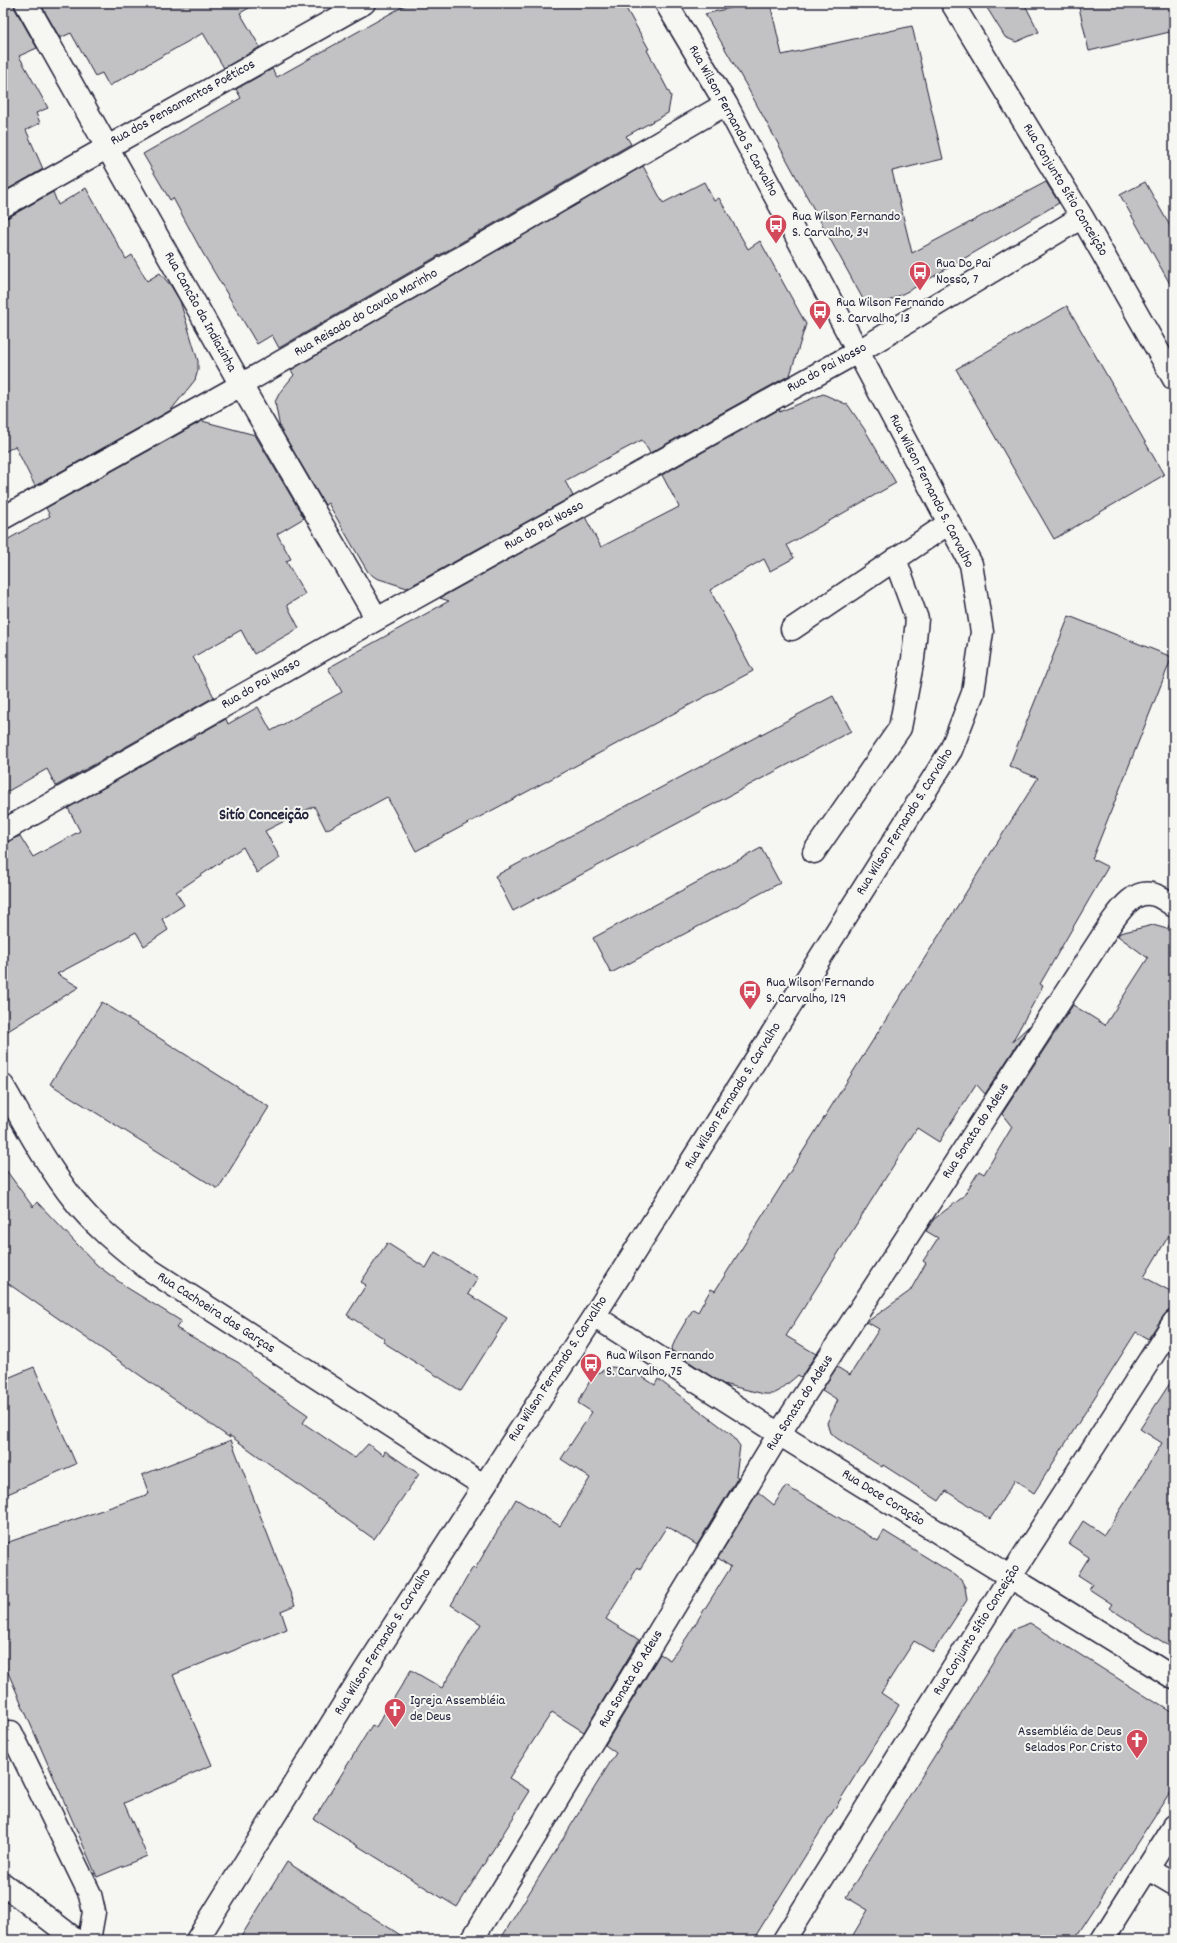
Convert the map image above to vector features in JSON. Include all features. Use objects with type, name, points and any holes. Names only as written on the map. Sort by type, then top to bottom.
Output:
[{"type":"street","name":"Rua Cancão da Indiazinha","points":[[26,3],[241,385],[377,619]]},
{"type":"street","name":"Rua dos Pensamentos Poéticos","points":[[3,206],[107,146],[364,3]]},
{"type":"street","name":"Rua Wilson Fernando S. Carvalho","points":[[196,1940],[365,1670],[483,1485],[594,1316],[951,750],[974,693],[982,632],[971,564],[859,351],[726,104],[666,3]]},
{"type":"street","name":"Rua Conjunto Sítio Conceição","points":[[952,3],[1082,217],[1174,379]]},
{"type":"street","name":"Rua Reisado do Cavalo Marinho","points":[[3,518],[241,385],[726,104]]},
{"type":"street","name":"Rua do Pai Nosso","points":[[3,831],[377,619],[859,351],[1082,217]]},
{"type":"street","points":[[792,629],[949,523]]},
{"type":"street","points":[[814,852],[900,728],[913,659],[917,618],[895,559]]},
{"type":"street","name":"Rua Sonata do Adeus","points":[[472,1940],[780,1434],[1111,923],[1125,905],[1137,896],[1147,893],[1165,900]]},
{"type":"street","name":"Rua Cachoeira das Garças","points":[[3,1086],[39,1147],[74,1200],[109,1238],[147,1268],[483,1485]]},
{"type":"street","name":"Rua Doce Coração","points":[[594,1316],[780,1434],[1174,1678]]},
{"type":"street","name":"Rua Conjunto Sítio Conceição","points":[[784,1940],[1010,1577],[1174,1322]]},
{"type":"street","points":[[11,1732],[90,1894],[94,1912],[89,1940]]},
{"type":"street","points":[[1102,1940],[1174,1826]]},
{"type":"street","points":[[1147,1868],[1174,1884]]},
{"type":"street","points":[[3,1884],[76,1940]]},
{"type":"building","points":[[3,3],[14,3],[15,9],[37,48],[19,56],[48,108],[36,113],[40,123],[26,130],[43,169],[3,192]]},
{"type":"building","points":[[40,3],[258,3],[240,13],[260,47],[224,68],[203,33],[109,86],[102,73],[95,76],[71,33],[60,38]]},
{"type":"building","points":[[409,3],[623,3],[649,49],[647,50],[671,96],[668,113],[626,136],[631,144],[279,348],[272,335],[257,344],[201,250],[173,198],[170,200],[143,154],[241,98],[236,89],[272,69],[277,77]]},
{"type":"building","points":[[751,3],[770,3],[782,55],[912,26],[943,159],[892,171],[912,253],[1046,182],[1059,203],[912,289],[881,305],[864,301],[746,85],[705,14]]},
{"type":"building","points":[[984,3],[1024,3],[1039,32],[1016,42],[1005,37]]},
{"type":"building","points":[[1078,3],[1174,3],[1174,31],[1089,51]]},
{"type":"building","points":[[643,166],[663,203],[704,182],[714,201],[719,198],[748,249],[760,241],[806,324],[790,375],[650,453],[642,440],[565,481],[573,496],[407,588],[376,578],[368,572],[328,503],[325,505],[280,428],[275,402],[280,392],[294,375],[291,370]]},
{"type":"building","points":[[1145,182],[1174,233],[1174,291],[1120,195]]},
{"type":"building","points":[[86,188],[126,259],[132,255],[147,281],[160,273],[171,286],[180,301],[198,361],[198,370],[195,380],[171,410],[35,486],[15,446],[3,453],[3,218],[9,217],[53,192],[58,205]]},
{"type":"building","points":[[1067,306],[1164,475],[1054,539],[956,369]]},
{"type":"building","points":[[823,394],[848,405],[865,430],[896,483],[787,545],[794,558],[770,571],[764,559],[710,590],[753,671],[416,851],[387,797],[326,830],[314,806],[265,831],[280,858],[257,873],[243,847],[176,892],[184,905],[162,919],[168,930],[144,946],[136,932],[57,974],[79,987],[3,1034],[3,843],[20,836],[33,857],[80,831],[68,808],[226,719],[228,724],[258,707],[271,731],[342,692],[328,668],[449,601],[440,598],[585,517],[601,547],[679,507],[662,475],[780,409],[779,412]]},
{"type":"building","points":[[202,421],[255,435],[304,518],[277,534],[291,559],[286,561],[305,594],[287,605],[299,628],[254,654],[241,630],[193,657],[214,697],[56,786],[47,769],[3,794],[3,542],[50,516],[46,508]]},
{"type":"building","points":[[1069,616],[1172,657],[1092,859],[1108,867],[1040,984],[1043,986],[1012,1042],[1029,1026],[985,1094],[976,1084],[939,1142],[917,1128],[786,1336],[816,1354],[801,1377],[798,1375],[779,1391],[773,1394],[764,1394],[723,1384],[671,1350],[677,1336],[693,1309],[698,1312],[711,1289],[715,1291],[1038,778],[1009,766]]},
{"type":"building","points":[[833,696],[851,731],[513,911],[495,876]]},
{"type":"building","points":[[761,848],[780,883],[611,973],[593,938]]},
{"type":"building","points":[[1174,918],[1174,1227],[1144,1277],[1174,1293],[1174,1310],[1168,1311],[1164,1315],[1148,1339],[1136,1332],[1034,1493],[1015,1480],[990,1519],[946,1491],[939,1501],[883,1465],[882,1467],[830,1433],[827,1423],[838,1400],[822,1390],[837,1367],[850,1375],[879,1329],[867,1322],[910,1291],[926,1263],[923,1261],[938,1238],[926,1231],[934,1219],[963,1197],[979,1171],[984,1174],[1012,1127],[1002,1114],[1073,1005],[1105,1025],[1148,958],[1118,936],[1120,933],[1153,925],[1167,929]]},
{"type":"building","points":[[102,1002],[269,1107],[218,1189],[50,1084]]},
{"type":"building","points":[[3,1166],[33,1207],[37,1202],[97,1265],[126,1287],[181,1321],[176,1328],[239,1363],[256,1379],[308,1415],[303,1423],[355,1458],[368,1444],[383,1455],[385,1451],[419,1474],[374,1539],[229,1435],[230,1438],[3,1280]]},
{"type":"building","points":[[387,1243],[426,1268],[435,1252],[478,1278],[468,1294],[507,1318],[461,1391],[383,1342],[385,1339],[347,1315],[366,1285],[361,1282]]},
{"type":"building","points":[[34,1367],[76,1464],[3,1496],[3,1380]]},
{"type":"building","points":[[611,1367],[630,1369],[655,1385],[658,1379],[732,1435],[740,1446],[736,1476],[738,1477],[697,1545],[667,1526],[640,1569],[638,1567],[606,1619],[639,1640],[584,1732],[552,1712],[509,1778],[530,1791],[457,1907],[314,1819],[372,1725],[376,1727],[411,1670],[442,1688],[481,1624],[451,1605],[473,1567],[475,1569],[516,1499],[560,1526],[590,1478],[561,1459],[592,1412],[578,1403],[593,1375]]},
{"type":"building","points":[[1174,1377],[1174,1649],[1109,1608],[1112,1604],[1089,1589],[1092,1584],[1078,1575],[1089,1557],[1069,1544],[1083,1521],[1104,1535],[1132,1492],[1162,1443],[1140,1429]]},
{"type":"building","points":[[231,1440],[295,1605],[281,1611],[287,1629],[173,1675],[212,1765],[124,1803],[147,1856],[97,1877],[3,1661],[3,1544],[149,1494],[142,1475]]},
{"type":"building","points":[[786,1486],[878,1541],[884,1531],[955,1575],[961,1580],[965,1587],[967,1600],[933,1652],[914,1641],[881,1693],[899,1705],[753,1940],[500,1940],[616,1753],[605,1745],[660,1654],[670,1660],[687,1637],[731,1567],[718,1558],[758,1492],[774,1505]]},
{"type":"building","points":[[1030,1623],[1174,1714],[1174,1786],[1074,1940],[850,1940],[868,1910],[846,1897],[1014,1629]]},
{"type":"building","points":[[287,1862],[408,1940],[239,1940]]},
{"type":"place","name":"Rua Wilson Fernando S. Carvalho, 34","points":[[776,244]]},
{"type":"place","name":"Rua Do Pai Nosso, 7","points":[[920,292]]},
{"type":"place","name":"Rua Wilson Fernando S. Carvalho, 13","points":[[820,330]]},
{"type":"place","name":"Rua Wilson Fernando S. Carvalho, 129","points":[[750,1010]]},
{"type":"place","name":"Rua Wilson Fernando S. Carvalho, 75","points":[[591,1384]]},
{"type":"place","name":"Igreja Assembléia de Deus","points":[[395,1728]]},
{"type":"place","name":"Assembléia de Deus Selados Por Cristo","points":[[1137,1760]]},
{"type":"district","name":"Sitío Conceição","points":[[264,815]]}]
